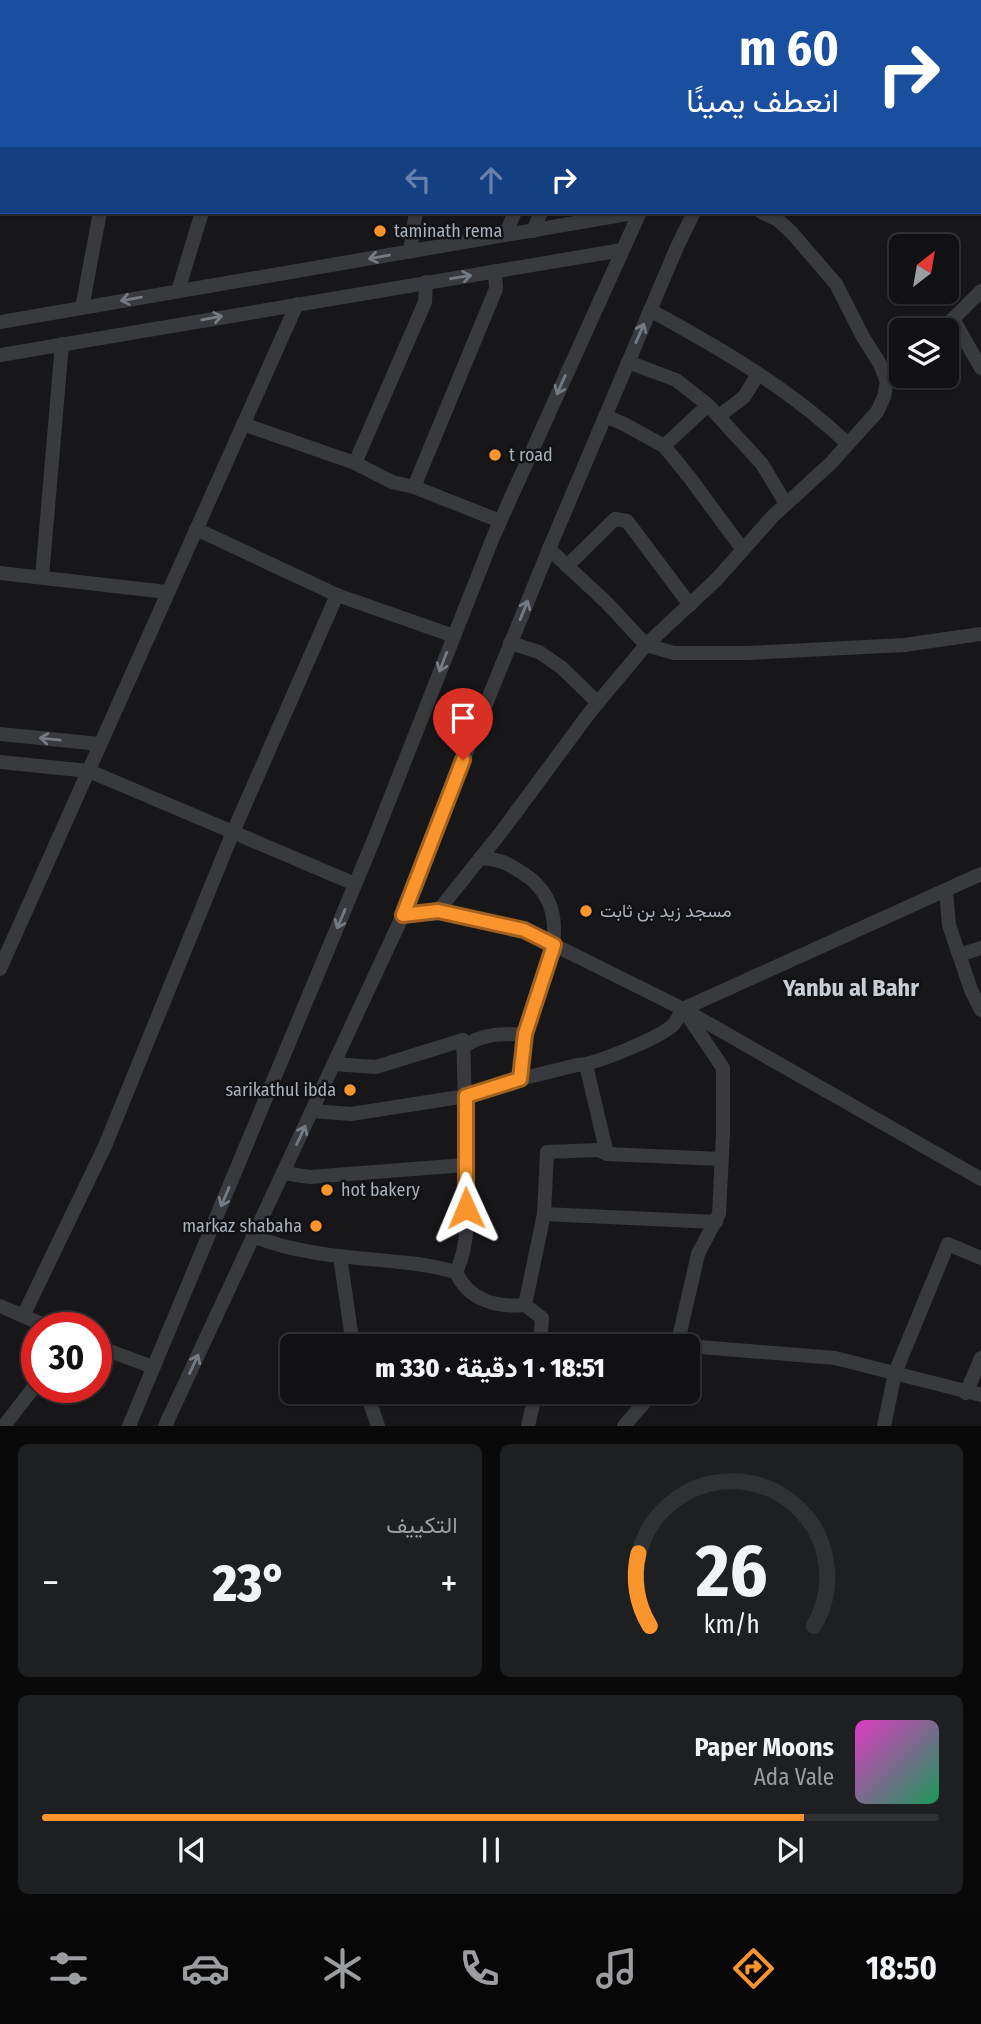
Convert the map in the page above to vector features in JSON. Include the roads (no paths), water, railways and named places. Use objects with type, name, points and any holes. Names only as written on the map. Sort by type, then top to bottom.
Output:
[{"type":"street","points":[[82,308],[100,214]]},
{"type":"street","points":[[178,291],[201,214]]},
{"type":"street","points":[[410,251],[416,214]]},
{"type":"street","points":[[505,235],[514,214]]},
{"type":"street","points":[[533,230],[540,214]]},
{"type":"street","points":[[0,322],[628,214]]},
{"type":"street","points":[[129,1426],[355,884],[500,521],[639,214]]},
{"type":"street","points":[[166,1426],[403,915],[510,643],[693,214]]},
{"type":"street","points":[[438,911],[646,645],[716,580],[877,412],[887,382],[836,284],[792,233],[778,220],[765,214]]},
{"type":"street","points":[[0,355],[622,250]]},
{"type":"street","points":[[414,487],[496,289],[495,271]]},
{"type":"street","points":[[355,463],[425,302],[426,282]]},
{"type":"street","points":[[953,318],[981,291]]},
{"type":"street","points":[[0,969],[297,304]]},
{"type":"street","points":[[650,310],[720,349],[758,374],[814,412],[848,444]]},
{"type":"street","points":[[959,329],[981,368]]},
{"type":"street","points":[[42,577],[62,344]]},
{"type":"street","points":[[628,362],[676,380],[708,405],[762,464],[786,504]]},
{"type":"street","points":[[719,416],[744,397],[758,374]]},
{"type":"street","points":[[664,446],[708,405]]},
{"type":"street","points":[[605,416],[664,446],[743,550]]},
{"type":"street","points":[[243,424],[355,463],[392,482],[414,487],[500,521]]},
{"type":"street","points":[[567,566],[615,519],[627,521],[690,605]]},
{"type":"street","points":[[196,529],[337,596],[454,636]]},
{"type":"street","points":[[549,549],[607,603],[646,645],[674,653],[749,653],[904,645],[981,634]]},
{"type":"street","points":[[0,573],[167,592]]},
{"type":"street","points":[[25,1312],[105,1146],[233,832],[337,596]]},
{"type":"street","points":[[510,643],[540,652],[561,667],[598,703]]},
{"type":"street","points":[[0,734],[100,744]]},
{"type":"street","points":[[0,762],[89,771],[355,884]]},
{"type":"street","points":[[480,858],[503,860],[538,883],[554,923],[554,945],[525,1034],[520,1079]]},
{"type":"street","points":[[312,1111],[351,1114],[466,1096],[520,1079],[586,1065],[640,1043],[673,1025],[683,1009],[981,874]]},
{"type":"street","points":[[946,891],[948,925],[981,1010]]},
{"type":"street","points":[[403,915],[438,911],[524,930],[683,1009],[981,1179]]},
{"type":"street","points":[[959,955],[981,948]]},
{"type":"street","points":[[680,1334],[698,1254],[719,1214],[723,1068],[683,1009]]},
{"type":"street","points":[[463,1040],[466,1046],[492,1034],[525,1034]]},
{"type":"street","points":[[333,1064],[376,1067],[463,1040]]},
{"type":"street","points":[[463,1040],[467,1230],[456,1272],[460,1281],[479,1300],[515,1306],[526,1305],[542,1318],[541,1334]]},
{"type":"street","points":[[586,1065],[607,1154]]},
{"type":"street","points":[[526,1305],[544,1214],[547,1152],[599,1150],[607,1154],[722,1159]]},
{"type":"street","points":[[283,1172],[310,1177],[465,1165]]},
{"type":"street","points":[[544,1214],[716,1222]]},
{"type":"street","points":[[253,1236],[277,1246],[411,1263],[456,1272]]},
{"type":"street","points":[[884,1426],[895,1373],[948,1244],[981,1258]]},
{"type":"street","points":[[340,1256],[351,1334]]},
{"type":"street","points":[[0,1306],[21,1315]]},
{"type":"street","points":[[700,1347],[835,1358],[974,1394],[981,1359]]},
{"type":"street","points":[[112,1352],[153,1367]]},
{"type":"street","points":[[4,1426],[22,1403]]},
{"type":"street","points":[[370,1404],[378,1426]]},
{"type":"street","points":[[528,1426],[533,1404]]},
{"type":"street","points":[[624,1426],[643,1404]]},
{"type":"place","name":"taminath rema","points":[[380,231]]},
{"type":"place","name":"t road","points":[[495,455]]},
{"type":"place","name":"مسجد زيد بن ثابت","points":[[586,911]]},
{"type":"place","name":"sarikathul ibda","points":[[350,1090]]},
{"type":"place","name":"hot bakery","points":[[327,1190]]},
{"type":"place","name":"markaz shabaha","points":[[316,1226]]},
{"type":"district","name":"Yanbu al Bahr","points":[[851,988]]}]
